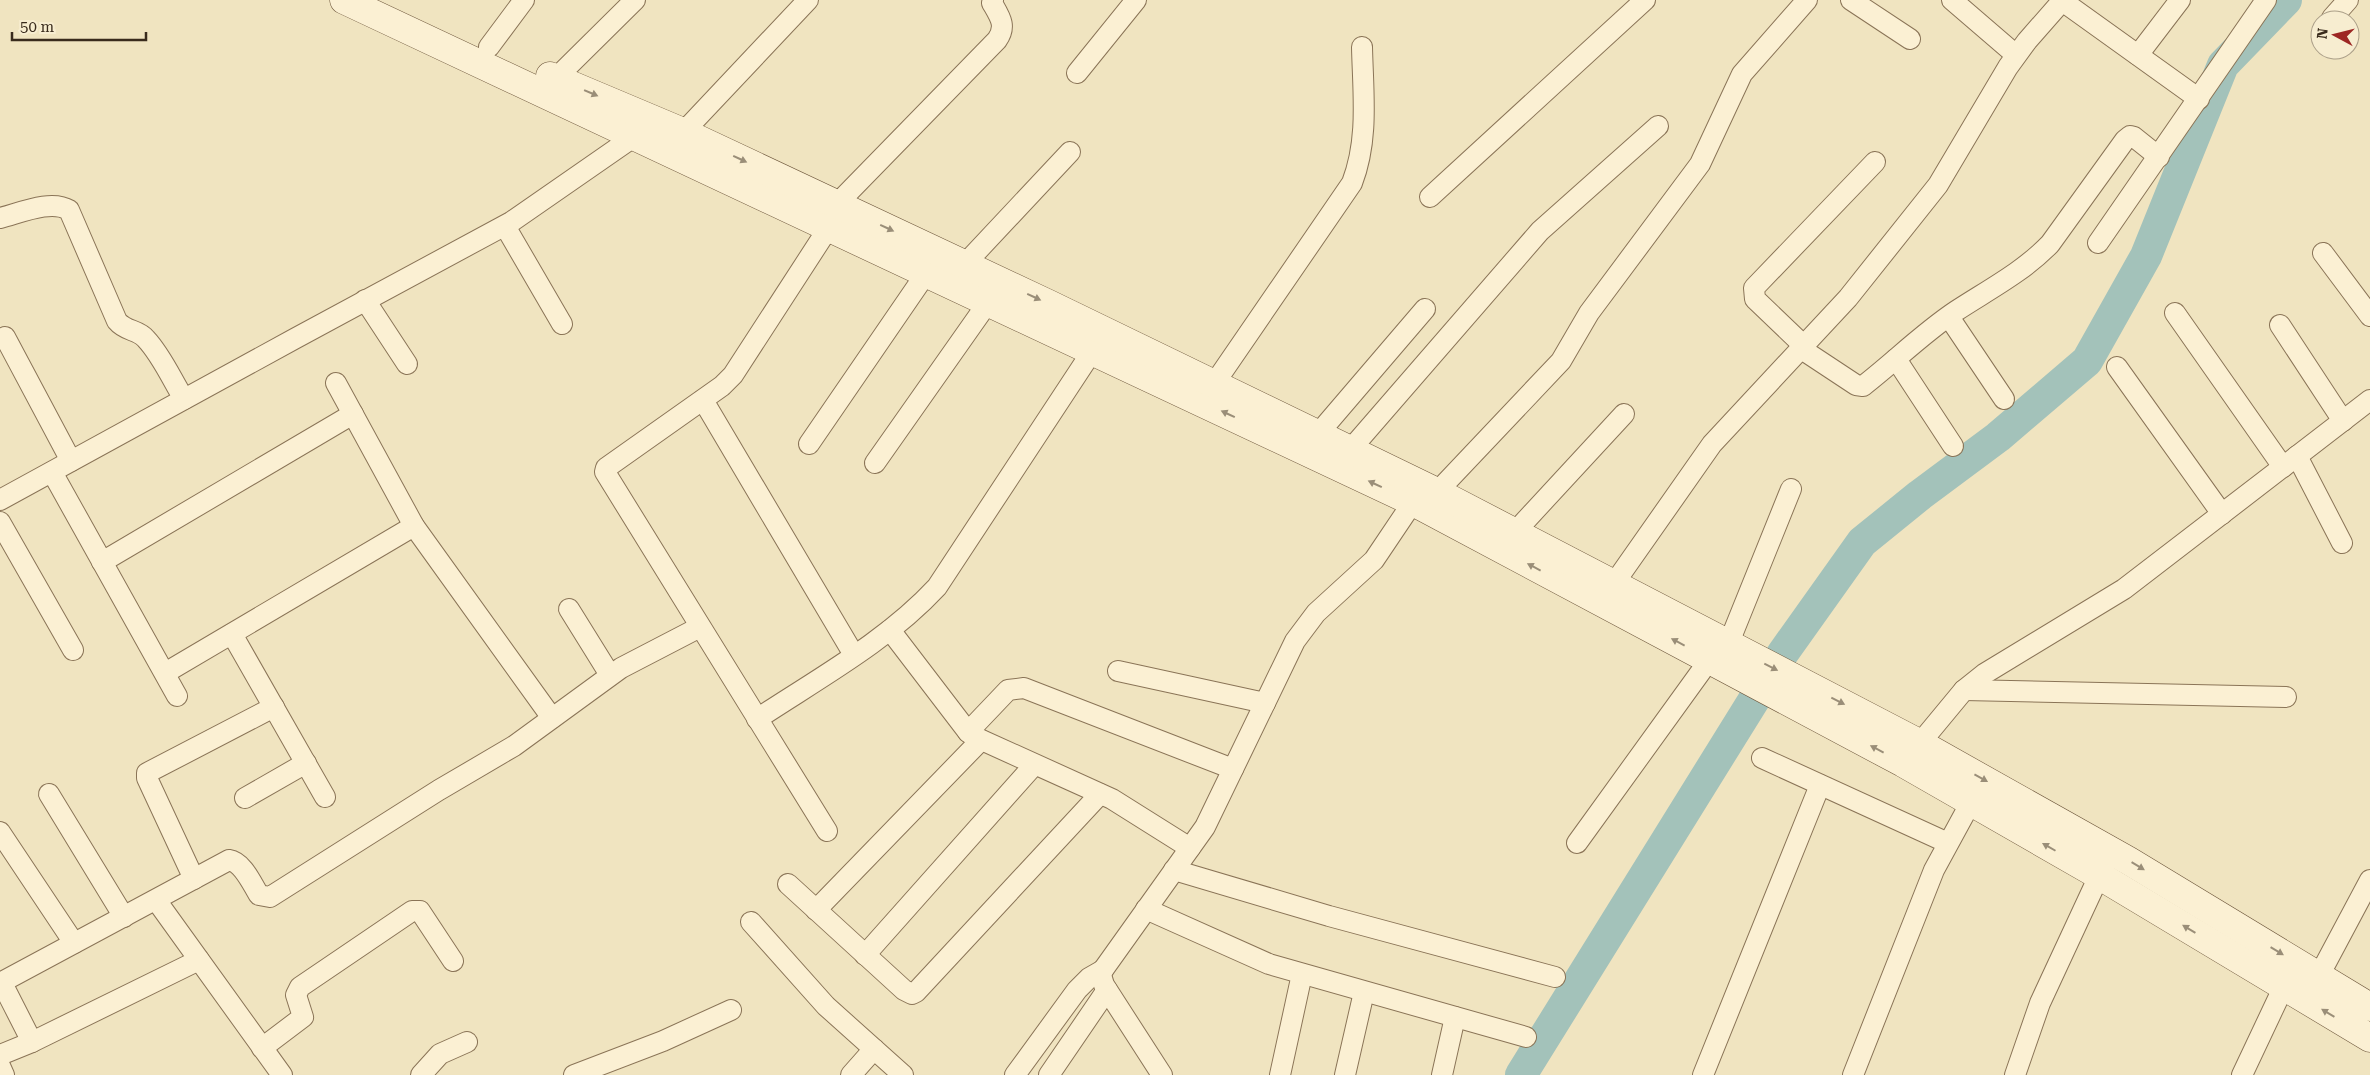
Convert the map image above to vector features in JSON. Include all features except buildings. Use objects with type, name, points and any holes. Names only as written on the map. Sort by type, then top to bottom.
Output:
[{"type":"main road","points":[[344,0],[549,85],[675,141],[833,215],[964,264],[1318,434],[1350,450],[1425,497],[1789,689],[1911,753],[2110,850],[2370,1007]]},
{"type":"main road","points":[[388,0],[489,47],[635,136],[675,141]]},
{"type":"main road","points":[[833,215],[927,272],[1093,350],[1425,497],[1514,533],[1614,585],[1731,658]]},
{"type":"main road","points":[[1911,753],[1971,802],[2100,876],[2370,1038]]},
{"type":"main road","points":[[2226,952],[2242,929]]},
{"type":"street","points":[[489,47],[524,0]]},
{"type":"street","points":[[549,85],[635,0]]},
{"type":"street","points":[[675,141],[808,0]]},
{"type":"street","points":[[827,831],[605,472],[606,468],[703,400],[733,375],[833,215],[997,40],[1003,27],[1002,20],[992,3],[993,0]]},
{"type":"street","points":[[1077,73],[1136,0]]},
{"type":"street","points":[[1430,196],[1645,0]]},
{"type":"street","points":[[1162,1075],[1107,990],[1101,975],[1205,828],[1305,625],[1374,560],[1425,497],[1560,361],[1589,313],[1700,164],[1742,74],[1807,0]]},
{"type":"street","points":[[1852,0],[1910,39]]},
{"type":"street","points":[[1952,0],[2016,55]]},
{"type":"street","points":[[1614,585],[1712,444],[1848,298],[1938,185],[1991,93],[2016,55],[2062,0],[2199,99]]},
{"type":"street","points":[[2138,55],[2180,0]]},
{"type":"street","points":[[2098,243],[2266,0]]},
{"type":"street","points":[[2339,10],[2348,0]]},
{"type":"street","points":[[1214,384],[1352,183],[1360,163],[1364,139],[1362,47]]},
{"type":"street","points":[[1350,450],[1540,231],[1658,126]]},
{"type":"street","points":[[0,500],[505,226],[635,136]]},
{"type":"street","points":[[1875,162],[1754,288],[1755,299],[1801,347],[1856,384],[1862,386],[1949,317],[2037,258],[2050,244],[2125,140],[2130,136],[2134,137],[2159,157]]},
{"type":"street","points":[[964,264],[1070,152]]},
{"type":"street","points":[[0,218],[52,206],[62,206],[69,210],[117,321],[123,329],[137,332],[147,340],[184,399]]},
{"type":"street","points":[[505,226],[562,324]]},
{"type":"street","points":[[2323,253],[2370,316]]},
{"type":"street","points":[[809,444],[927,272]]},
{"type":"street","points":[[366,300],[407,364]]},
{"type":"street","points":[[875,463],[989,301]]},
{"type":"street","points":[[1318,434],[1425,309]]},
{"type":"street","points":[[2175,313],[2290,461],[2342,543]]},
{"type":"street","points":[[1949,317],[2004,399]]},
{"type":"street","points":[[2280,325],[2343,421]]},
{"type":"street","points":[[5,337],[71,461]]},
{"type":"street","points":[[757,719],[890,630],[918,607],[937,587],[1093,350]]},
{"type":"street","points":[[1896,359],[1953,446]]},
{"type":"street","points":[[2117,367],[2222,514]]},
{"type":"street","points":[[336,383],[414,526],[552,718]]},
{"type":"street","points":[[703,400],[854,654]]},
{"type":"street","points":[[1911,753],[1964,690],[1984,674],[2124,590],[2370,400]]},
{"type":"street","points":[[102,562],[353,414]]},
{"type":"street","points":[[1514,533],[1624,414]]},
{"type":"street","points":[[52,472],[178,696]]},
{"type":"street","points":[[1577,843],[1731,658],[1792,489]]},
{"type":"street","points":[[0,522],[73,650]]},
{"type":"street","points":[[165,674],[414,526]]},
{"type":"street","points":[[569,609],[610,675]]},
{"type":"street","points":[[32,1042],[1,983],[229,860],[234,861],[240,866],[259,895],[270,897],[439,790],[514,746],[610,675],[700,627]]},
{"type":"street","points":[[890,630],[974,736],[1100,794],[1127,808],[1190,848]]},
{"type":"street","points":[[232,634],[325,798]]},
{"type":"street","points":[[1118,671],[1265,703]]},
{"type":"street","points":[[816,910],[974,736],[1008,690],[1024,688],[1233,768]]},
{"type":"street","points":[[1964,690],[2286,697]]},
{"type":"street","points":[[194,879],[147,778],[147,773],[274,707]]},
{"type":"street","points":[[1762,758],[1948,843]]},
{"type":"street","points":[[245,798],[306,764]]},
{"type":"street","points":[[865,955],[1034,765]]},
{"type":"street","points":[[1703,1075],[1820,785]]},
{"type":"street","points":[[49,794],[124,917]]},
{"type":"street","points":[[788,884],[904,990],[912,994],[916,992],[1100,794]]},
{"type":"street","points":[[1853,1075],[1928,885],[1948,843],[1971,802]]},
{"type":"street","points":[[0,832],[74,943]]},
{"type":"street","points":[[2016,1075],[2040,1003],[2100,876],[2110,850]]},
{"type":"street","points":[[1174,870],[1338,918],[1555,977]]},
{"type":"street","points":[[2242,1075],[2295,993],[2319,976],[2370,880]]},
{"type":"street","points":[[156,900],[282,1075]]},
{"type":"street","points":[[1146,909],[1262,961],[1364,992],[1526,1037]]},
{"type":"street","points":[[262,1048],[303,1017],[296,995],[300,987],[412,911],[420,911],[453,961]]},
{"type":"street","points":[[751,922],[826,1006],[903,1075]]},
{"type":"street","points":[[0,1055],[32,1042],[199,960]]},
{"type":"street","points":[[1015,1075],[1077,990],[1089,978],[1104,970]]},
{"type":"street","points":[[1280,1075],[1302,974]]},
{"type":"street","points":[[1050,1075],[1107,990]]},
{"type":"street","points":[[1345,1075],[1364,992]]},
{"type":"street","points":[[574,1075],[663,1041],[731,1010]]},
{"type":"street","points":[[1442,1075],[1455,1017]]},
{"type":"street","points":[[421,1075],[440,1054],[467,1042]]},
{"type":"street","points":[[851,1075],[874,1049]]},
{"type":"street","points":[[0,1066],[4,1075]]},
{"type":"waterway","points":[[1521,1075],[1783,653],[1862,542],[1920,495],[1998,437],[2087,361],[2146,256],[2223,65],[2286,0]]}]
